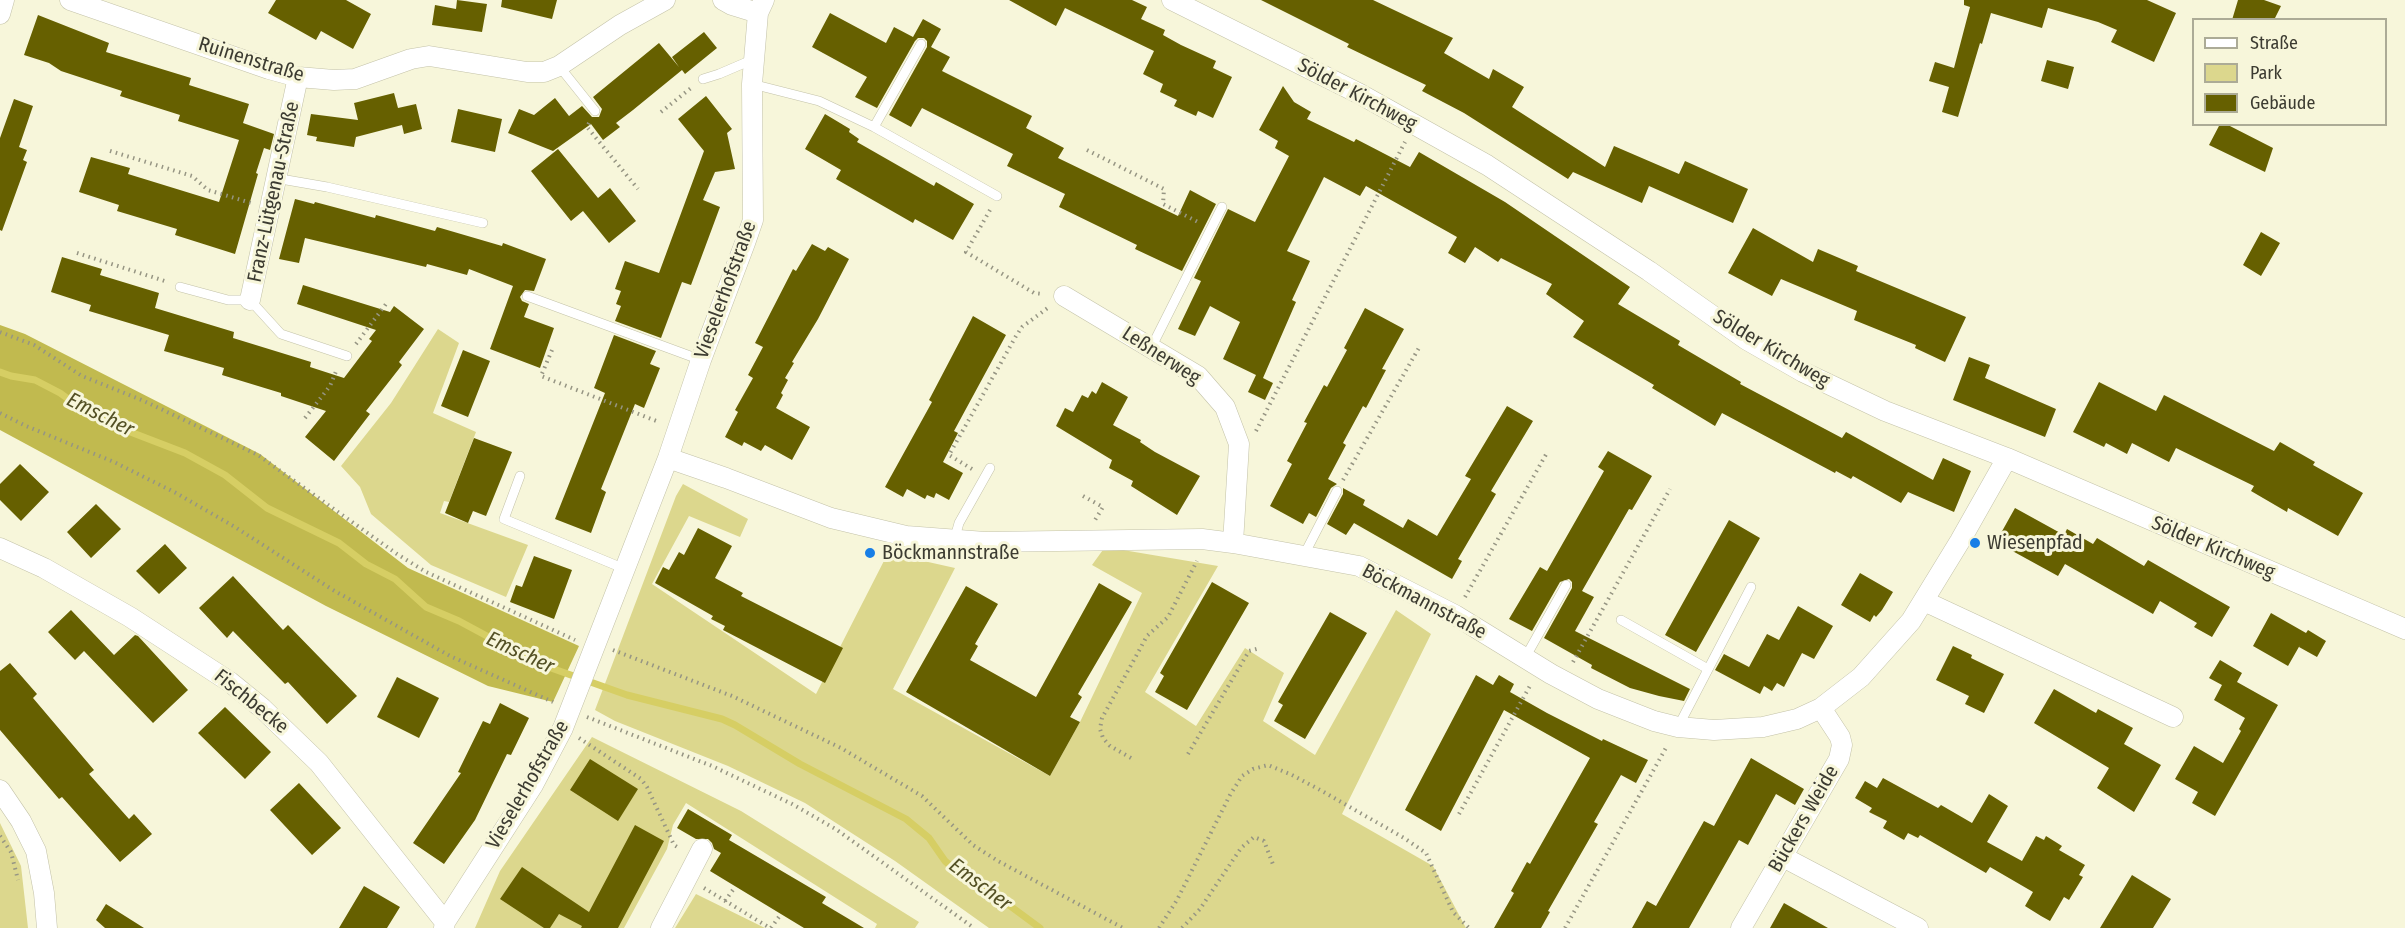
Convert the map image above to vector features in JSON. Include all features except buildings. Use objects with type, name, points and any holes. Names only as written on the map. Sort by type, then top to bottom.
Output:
[{"type":"street","points":[[0,14],[4,0]]},
{"type":"street","name":"Ruinenstraße","points":[[70,0],[298,77],[334,80],[355,79],[411,59],[429,56],[528,72],[544,72],[559,66],[620,25],[665,0]]},
{"type":"street","points":[[723,0],[732,5],[761,6]]},
{"type":"street","name":"Sölder Kirchweg","points":[[1172,0],[1360,94],[1487,165],[1648,271],[1747,340],[1803,372],[1914,423],[2007,458],[2405,629]]},
{"type":"street","name":"Vieselerhofstraße","points":[[445,925],[533,784],[563,728],[668,458],[700,360],[753,220],[753,84],[761,6]]},
{"type":"street","name":"Franz-Lütgenau-Straße","points":[[250,300],[298,77]]},
{"type":"street","name":"Leßnerweg","points":[[1064,296],[1198,376],[1226,408],[1239,444],[1233,543]]},
{"type":"street","name":"Böckmannstraße","points":[[668,458],[854,524],[906,536],[985,543],[1202,539],[1359,566],[1455,615],[1563,681],[1619,708],[1678,727],[1714,730],[1763,728],[1797,718],[1821,708],[1861,677],[1884,654],[1924,601],[2007,458]]},
{"type":"street","name":"Fischbecke","points":[[0,548],[44,568],[130,617],[222,677],[262,708],[319,763],[445,925]]},
{"type":"street","points":[[1924,601],[2174,717]]},
{"type":"street","name":"Bückers Weide","points":[[1741,928],[1839,759],[1842,746],[1840,737],[1821,708]]},
{"type":"street","points":[[0,790],[21,821],[36,851],[44,892],[47,928]]},
{"type":"street","points":[[661,928],[688,879],[699,853]]},
{"type":"street","points":[[1783,857],[1918,928]]},
{"type":"lane","points":[[874,127],[921,45]]},
{"type":"lane","points":[[703,79],[754,59]]},
{"type":"lane","points":[[559,66],[595,111]]},
{"type":"lane","points":[[753,84],[819,101],[874,127],[997,196]]},
{"type":"lane","points":[[275,178],[483,223]]},
{"type":"lane","points":[[1151,348],[1222,207]]},
{"type":"lane","points":[[180,287],[228,300],[250,300]]},
{"type":"lane","points":[[527,296],[700,360]]},
{"type":"lane","name":"Franz-Lütgenau-Straße","points":[[250,300],[281,334],[347,356]]},
{"type":"lane","points":[[954,541],[959,523],[990,468]]},
{"type":"lane","points":[[520,476],[504,519],[625,569]]},
{"type":"lane","points":[[1304,555],[1337,491]]},
{"type":"lane","points":[[1533,663],[1566,585]]},
{"type":"lane","points":[[1678,727],[1751,587]]},
{"type":"lane","points":[[1621,620],[1708,669]]},
{"type":"path","points":[[661,112],[703,79]]},
{"type":"path","points":[[595,111],[587,127],[638,189]]},
{"type":"path","points":[[1239,444],[1257,430],[1414,124]]},
{"type":"path","points":[[1087,150],[1164,189],[1163,204],[1212,229]]},
{"type":"path","points":[[110,151],[192,176],[208,190],[269,209]]},
{"type":"path","points":[[997,196],[966,252],[1034,293],[1064,296]]},
{"type":"path","points":[[77,253],[156,277],[180,287]]},
{"type":"path","points":[[967,478],[972,468],[949,455],[1022,327],[1064,296]]},
{"type":"path","points":[[0,332],[34,345],[82,376],[144,401],[258,455],[397,554],[426,572],[595,649],[732,696],[841,748],[921,796],[973,845],[998,861],[1123,928]]},
{"type":"path","points":[[1337,491],[1420,346]]},
{"type":"path","points":[[552,350],[541,376],[676,429]]},
{"type":"path","points":[[0,413],[114,462],[176,493],[235,527],[333,590],[450,656],[712,766],[792,804],[837,830],[974,928]]},
{"type":"path","points":[[1455,615],[1548,451]]},
{"type":"path","points":[[1563,681],[1670,489]]},
{"type":"path","points":[[1083,496],[1100,505]]},
{"type":"path","points":[[1131,758],[1110,746],[1102,738],[1100,729],[1102,718],[1147,636],[1168,617],[1197,561],[1202,539]]},
{"type":"path","points":[[1188,754],[1249,651],[1260,648]]},
{"type":"path","points":[[1459,814],[1533,663]]},
{"type":"path","points":[[1565,928],[1678,727]]},
{"type":"path","points":[[563,728],[641,779],[674,845],[699,853]]},
{"type":"path","points":[[1159,928],[1177,900],[1230,795],[1242,776],[1253,769],[1268,765],[1302,780],[1426,853],[1453,912],[1469,928]]},
{"type":"path","points":[[0,836],[11,852],[19,884]]},
{"type":"path","points":[[1182,928],[1200,909],[1241,848],[1254,837],[1264,841],[1274,867]]},
{"type":"path","points":[[688,879],[771,928],[781,914]]},
{"type":"path","points":[[724,901],[735,887]]},
{"type":"green space","points":[[438,329],[459,343],[433,413],[476,432],[449,502],[444,501],[440,513],[528,545],[506,597],[431,565],[371,514],[360,487],[341,466],[391,403]]},
{"type":"green space","points":[[683,484],[748,519],[740,537],[689,516],[652,584],[816,694],[888,553],[955,568],[893,689],[1050,776],[1080,722],[1142,593],[1092,565],[1105,547],[1218,566],[1145,692],[1196,726],[1245,648],[1284,673],[1263,721],[1315,755],[1396,610],[1431,634],[1342,814],[1433,866],[1466,928],[989,928],[895,861],[805,803],[728,766],[615,721],[595,710],[676,496]]},
{"type":"green space","points":[[592,737],[741,811],[919,922],[915,928],[875,928],[877,924],[686,803],[673,825],[667,849],[624,928],[475,928],[500,871]]},
{"type":"green space","points":[[0,823],[21,866],[28,928],[0,928]]},
{"type":"green space","points":[[696,894],[765,928],[675,928]]},
{"type":"shaded area","points":[[0,325],[25,334],[260,454],[408,568],[579,646],[553,702],[488,686],[326,606],[0,430]]},
{"type":"waterway","name":"Emscher","points":[[0,372],[35,380],[107,423],[185,453],[225,475],[267,508],[339,543],[366,564],[395,579],[426,607],[459,621],[537,663],[627,695],[722,719],[735,725],[800,764],[906,819],[929,838],[945,861],[960,874],[998,897],[1040,928]]},
{"type":"place","name":"Wiesenpfad","points":[[1975,543]]},
{"type":"place","name":"Böckmannstraße","points":[[870,553]]}]
